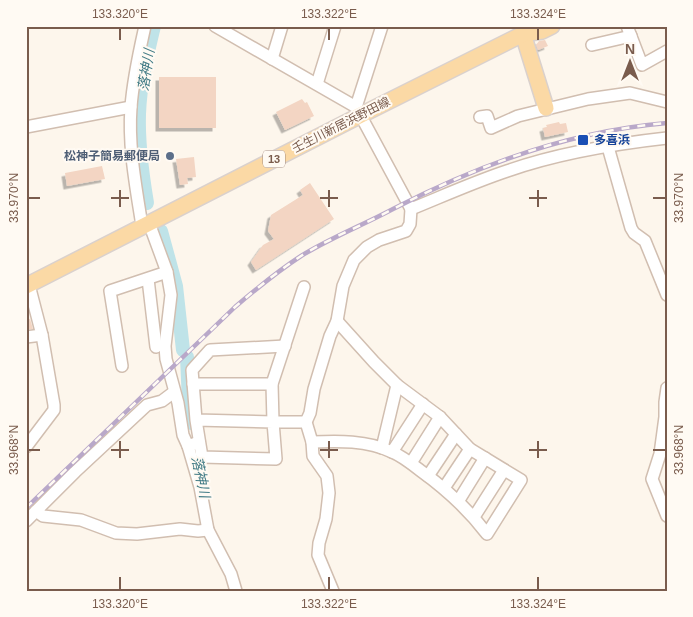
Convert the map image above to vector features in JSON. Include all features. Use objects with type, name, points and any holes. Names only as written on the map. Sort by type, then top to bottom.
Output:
[{"type":"main road","name":"壬生川新居浜野田線","points":[[28,286],[359,111],[525,29],[542,31],[552,26]]},
{"type":"main road","points":[[525,29],[546,108]]},
{"type":"street","points":[[145,26],[137,60],[131,107],[133,171],[146,225],[167,272],[171,295],[165,346],[166,359],[173,378],[183,436],[194,444],[202,456],[276,459],[272,384],[304,288]]},
{"type":"street","points":[[215,26],[235,32],[272,59],[317,84],[359,111],[411,209],[410,224],[406,231],[380,240],[367,247],[354,260],[343,286],[337,321],[330,336],[306,422],[314,456],[327,476],[329,493],[326,519],[319,542],[318,555],[333,591]]},
{"type":"street","points":[[272,59],[282,26]]},
{"type":"street","points":[[317,84],[335,26]]},
{"type":"street","points":[[359,111],[382,26]]},
{"type":"street","points":[[592,45],[631,29],[642,64],[667,51]]},
{"type":"street","points":[[480,117],[486,116],[491,128],[518,116],[546,108],[630,93],[667,102]]},
{"type":"street","points":[[26,127],[131,107]]},
{"type":"street","points":[[411,209],[506,171],[564,154],[667,138]]},
{"type":"street","points":[[608,147],[631,228],[648,246],[667,294]]},
{"type":"street","points":[[122,366],[110,291],[167,272]]},
{"type":"street","points":[[148,278],[156,347]]},
{"type":"street","points":[[26,447],[54,410],[42,334],[28,286]]},
{"type":"street","points":[[312,442],[341,441],[387,450],[410,463],[459,500],[488,534],[521,480],[470,449],[440,417],[398,385],[374,362],[337,321]]},
{"type":"street","points":[[26,337],[42,334]]},
{"type":"street","points":[[236,591],[231,574],[208,530],[194,444],[196,420],[192,370],[210,350],[285,346]]},
{"type":"street","points":[[193,384],[272,384]]},
{"type":"street","points":[[387,450],[398,385]]},
{"type":"street","points":[[667,388],[660,454],[652,480],[667,516]]},
{"type":"street","points":[[26,521],[147,405],[162,400],[174,392]]},
{"type":"street","points":[[387,450],[423,404]]},
{"type":"street","points":[[410,463],[440,417]]},
{"type":"street","points":[[196,420],[306,422]]},
{"type":"street","points":[[428,476],[456,434]]},
{"type":"street","points":[[444,488],[470,449]]},
{"type":"street","points":[[459,500],[485,458]]},
{"type":"street","points":[[474,517],[504,470]]},
{"type":"street","points":[[36,511],[43,516],[81,520],[116,533],[137,534],[180,529],[208,530]]},
{"type":"building","points":[[545,40],[548,46],[538,50],[536,45],[539,41]]},
{"type":"building","points":[[159,77],[216,77],[216,128],[159,128]]},
{"type":"building","points":[[302,99],[305,103],[307,102],[314,116],[285,130],[276,112]]},
{"type":"building","points":[[559,122],[560,124],[566,123],[568,132],[545,137],[543,128],[547,127],[546,125]]},
{"type":"building","points":[[194,157],[196,177],[187,178],[188,184],[180,185],[176,159]]},
{"type":"building","points":[[102,166],[105,179],[67,186],[65,173]]},
{"type":"building","points":[[310,183],[334,219],[256,270],[251,262],[263,245],[274,239],[268,231],[271,215],[303,195],[300,190]]},
{"type":"building","points":[[30,319],[33,329],[26,329],[26,320]]},
{"type":"waterway","name":"落神川","points":[[147,203],[139,136],[139,114],[142,81],[154,26]]},
{"type":"waterway","name":"落神川","points":[[161,231],[176,286],[183,350]]},
{"type":"waterway","name":"落神川","points":[[187,357],[192,423]]},
{"type":"railway","points":[[26,508],[235,307],[267,280],[312,249],[458,178],[526,152],[595,134],[667,123]]},
{"type":"place","name":"多喜浜","points":[[583,140]]},
{"type":"place","name":"松神子簡易郵便局","points":[[170,156]]}]
